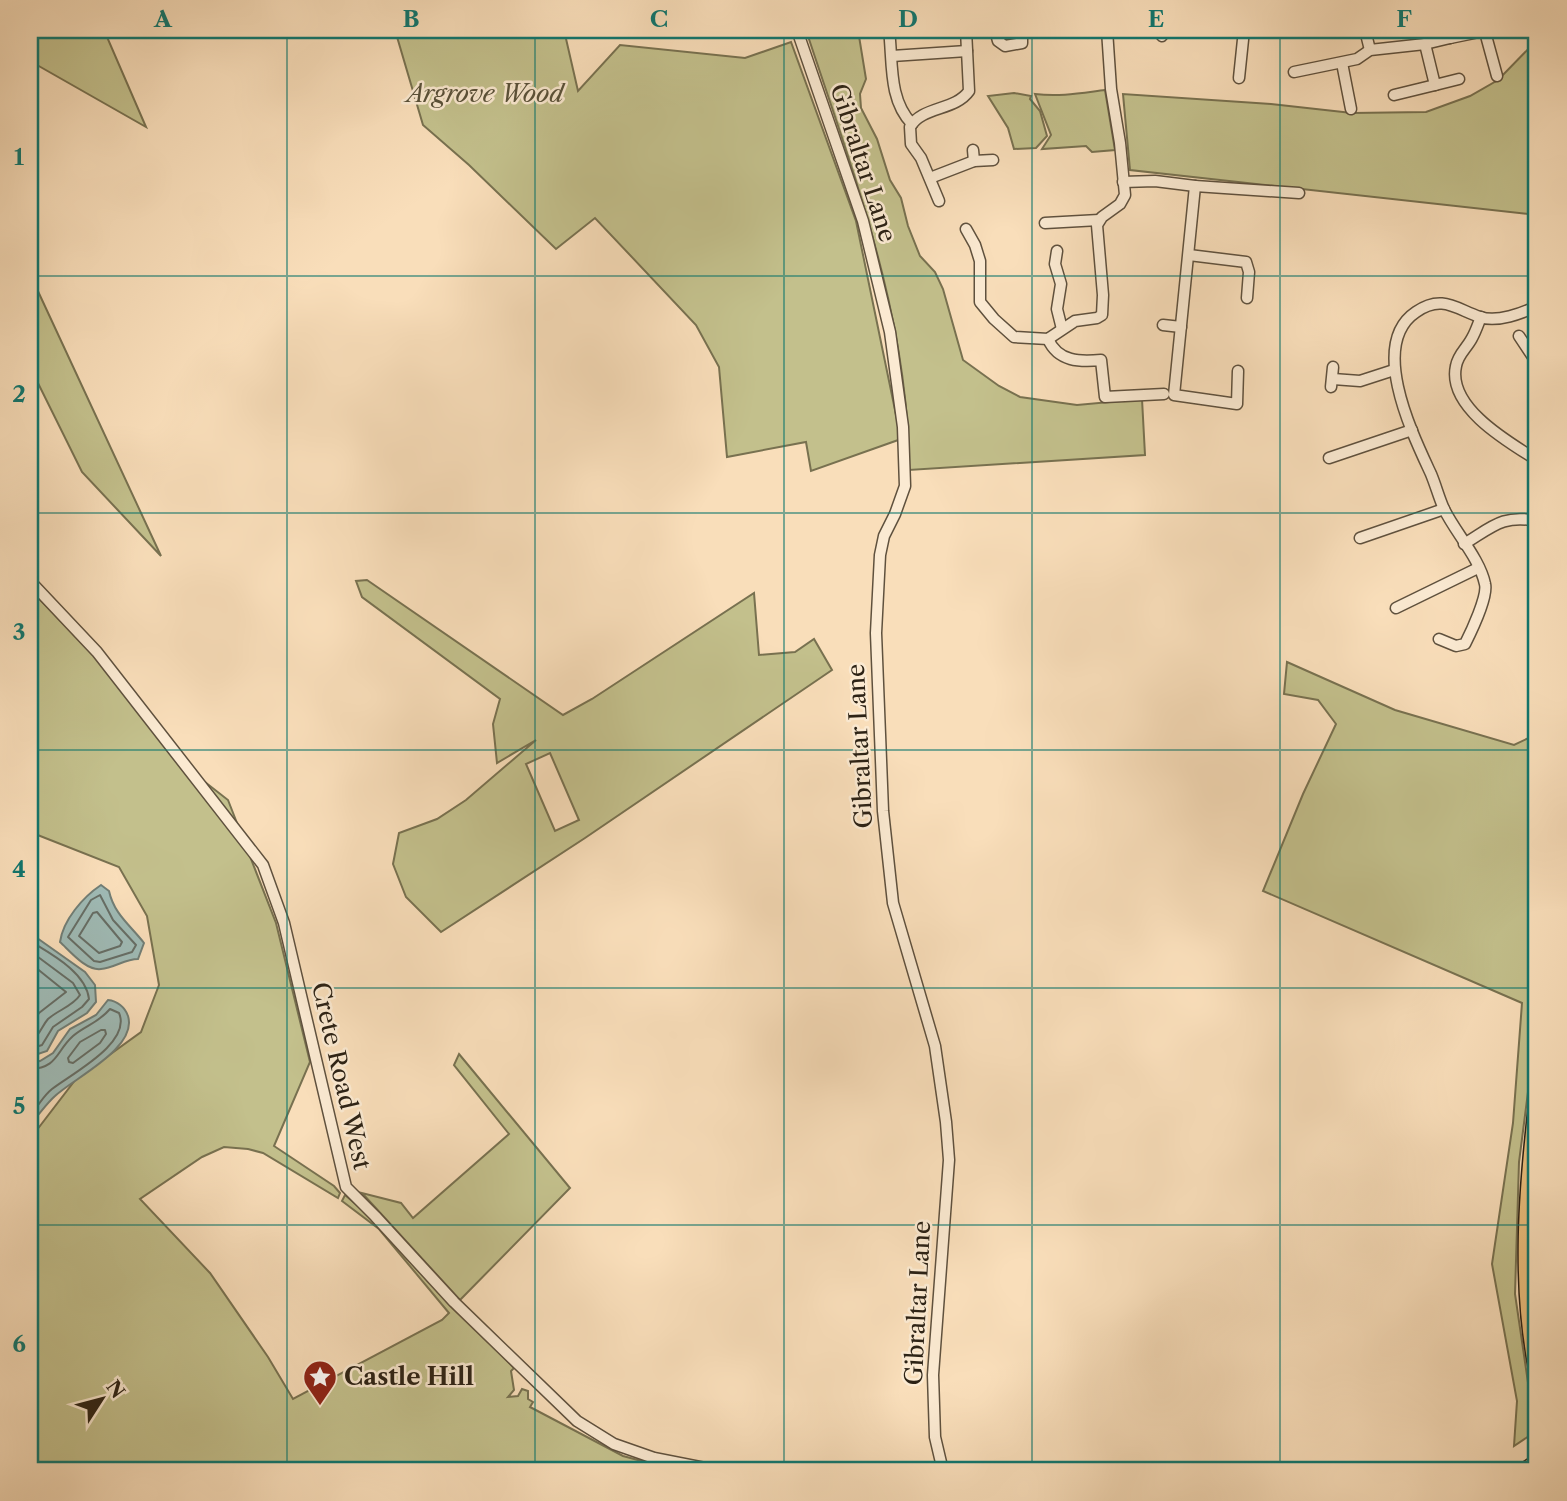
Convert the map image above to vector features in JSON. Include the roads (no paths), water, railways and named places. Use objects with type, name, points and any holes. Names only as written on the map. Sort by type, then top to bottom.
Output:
[{"type":"main road","points":[[1537,1105],[1527,1222],[1529,1310],[1537,1369]]},
{"type":"street","name":"Gibraltar Lane","points":[[797,30],[863,221],[890,332],[903,427],[905,486],[884,536],[880,555],[876,633],[878,701],[883,811],[893,903],[935,1046],[946,1122],[949,1160],[933,1375],[935,1437],[943,1471]]},
{"type":"street","points":[[889,30],[895,96],[901,111],[912,124]]},
{"type":"street","points":[[939,201],[910,141],[912,124],[920,117],[960,100],[966,94],[970,83],[966,30]]},
{"type":"street","points":[[995,30],[998,41],[1005,46],[1022,43],[1022,30]]},
{"type":"street","points":[[966,229],[979,255],[979,298],[982,306],[1014,337],[1048,339],[1075,321],[1097,318],[1102,314],[1097,225],[1099,220],[1120,204],[1125,195],[1121,143],[1113,106],[1107,30]]},
{"type":"street","points":[[1239,78],[1244,30]]},
{"type":"street","points":[[1365,30],[1370,50]]},
{"type":"street","points":[[1294,72],[1363,57],[1370,50],[1425,44],[1449,34],[1487,31],[1497,76]]},
{"type":"street","points":[[1425,44],[1435,85]]},
{"type":"street","points":[[892,56],[967,51]]},
{"type":"street","points":[[1342,63],[1351,109]]},
{"type":"street","points":[[1394,95],[1459,79]]},
{"type":"street","points":[[930,178],[973,156],[993,160]]},
{"type":"street","points":[[1122,182],[1155,181],[1281,195],[1298,193]]},
{"type":"street","points":[[1195,186],[1174,395],[1237,404],[1238,371]]},
{"type":"street","points":[[1045,223],[1099,220]]},
{"type":"street","points":[[1057,251],[1055,264],[1061,284],[1057,309],[1062,329]]},
{"type":"street","points":[[1189,255],[1246,262],[1249,272],[1247,298]]},
{"type":"street","points":[[1439,639],[1456,646],[1466,642],[1486,590],[1484,579],[1444,509],[1412,430],[1394,370],[1398,335],[1404,322],[1432,304],[1448,304],[1480,317],[1507,316],[1537,306]]},
{"type":"street","points":[[1480,317],[1473,336],[1456,364],[1455,378],[1459,390],[1479,419],[1537,460]]},
{"type":"street","points":[[1163,325],[1181,327]]},
{"type":"street","points":[[1519,336],[1537,363]]},
{"type":"street","points":[[1048,339],[1054,349],[1074,361],[1101,360],[1105,401],[1164,394]]},
{"type":"street","points":[[1333,367],[1332,383],[1360,381],[1394,370]]},
{"type":"street","points":[[1329,458],[1412,430]]},
{"type":"street","points":[[1360,538],[1444,509]]},
{"type":"street","points":[[1464,544],[1503,520],[1537,521]]},
{"type":"street","points":[[1396,608],[1478,568]]},
{"type":"street","name":"Crete Road West","points":[[30,581],[97,652],[264,865],[284,923],[346,1187],[454,1302],[577,1421],[614,1444],[645,1455],[720,1471]]},
{"type":"water","points":[[101,885],[109,891],[119,913],[144,943],[138,959],[95,969],[84,964],[60,942],[65,925],[75,910]]},
{"type":"water","points":[[30,933],[85,972],[95,985],[96,1002],[87,1013],[58,1031],[47,1051],[32,1056],[30,1056]]},
{"type":"water","points":[[108,1000],[120,1005],[128,1016],[129,1028],[123,1039],[114,1051],[55,1096],[30,1124],[30,1063],[40,1061],[53,1053],[70,1029],[96,1015]]},
{"type":"place","name":"Castle Hill","points":[[320,1407]]},
{"type":"park label","name":"Argrove Wood","points":[[485,94]]}]
